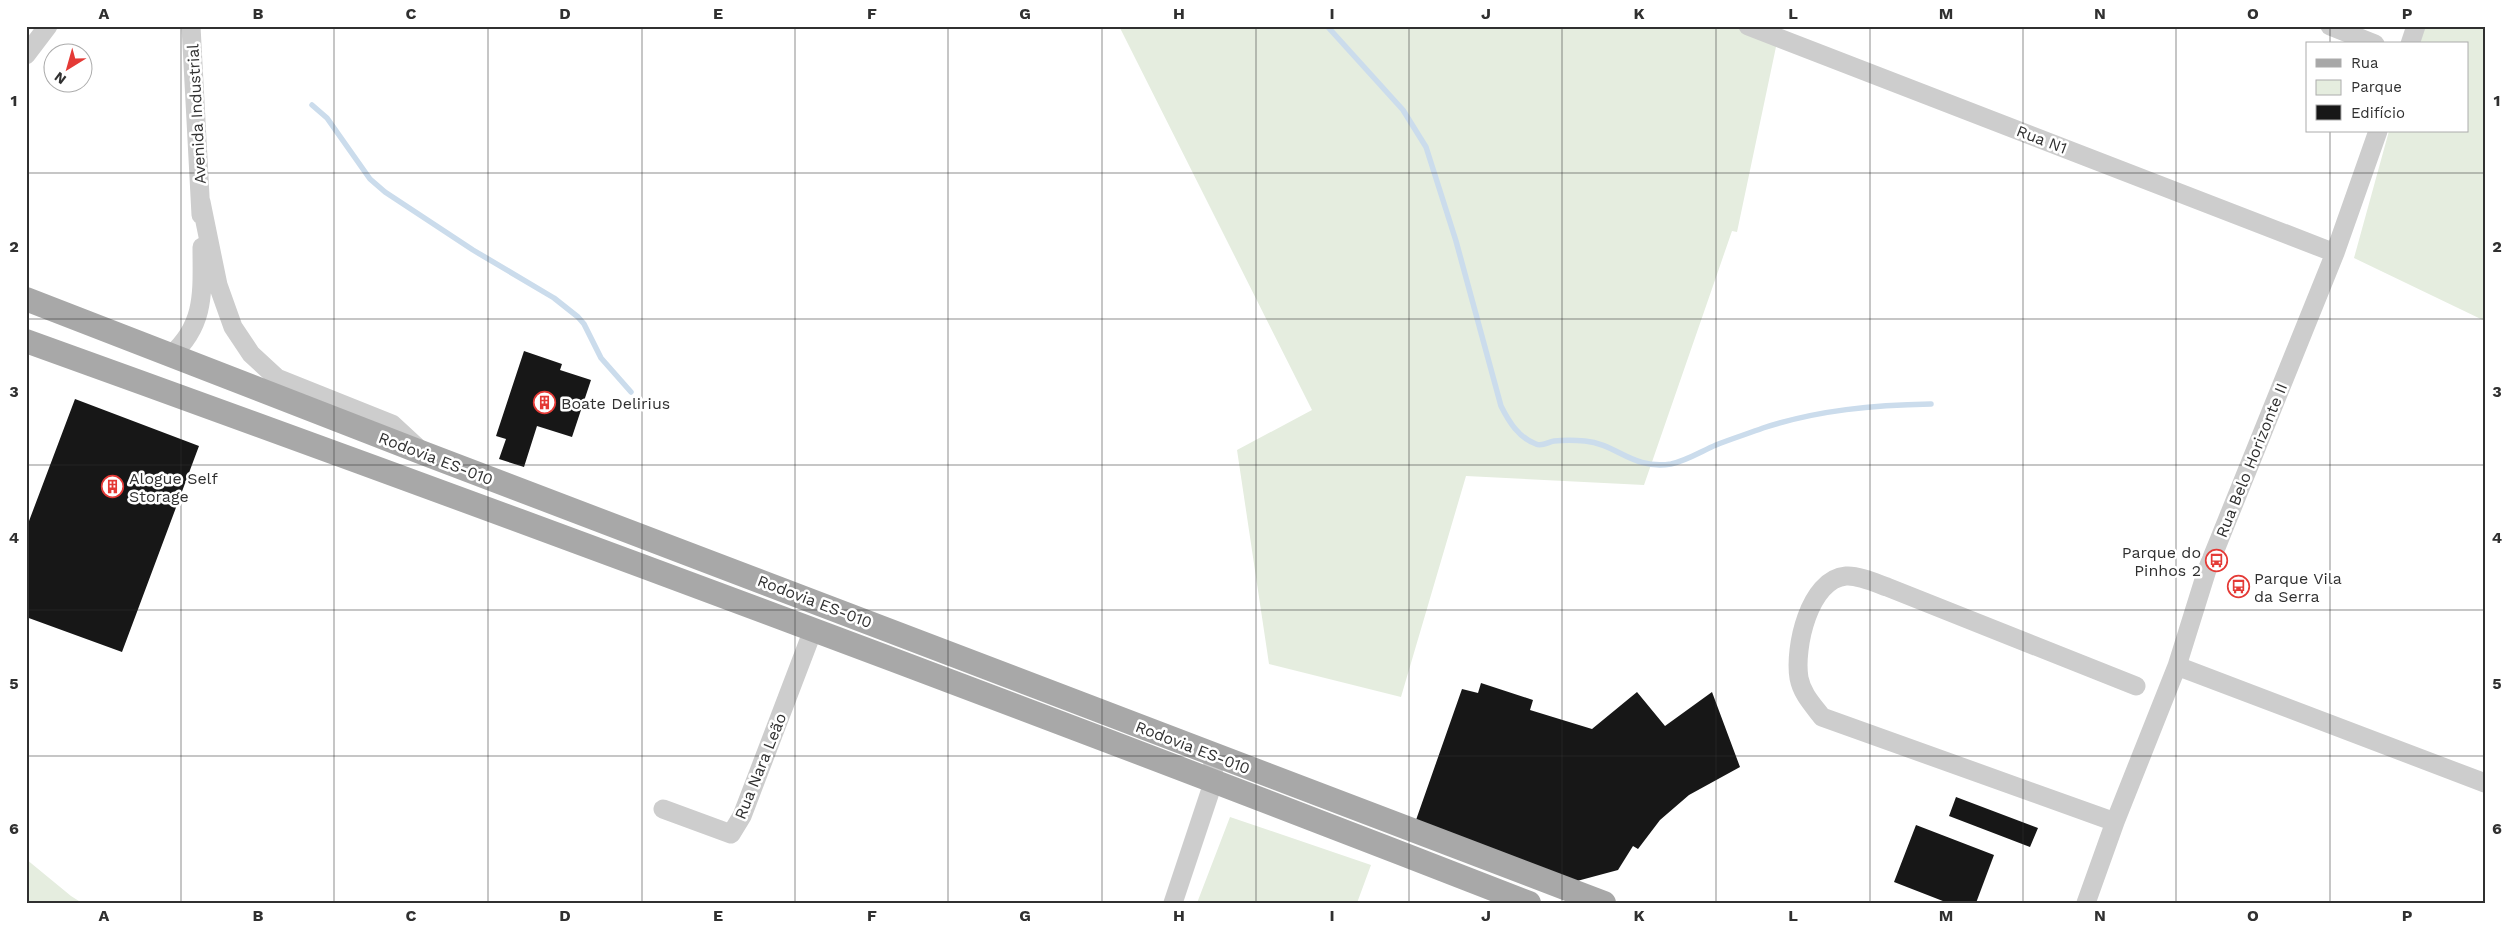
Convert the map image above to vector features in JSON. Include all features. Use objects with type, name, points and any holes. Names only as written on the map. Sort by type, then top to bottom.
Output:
[{"type":"main road","name":"Rodovia ES-010","points":[[26,299],[423,453],[1604,903]]},
{"type":"main road","name":"Rodovia ES-010","points":[[26,340],[310,442],[1214,780],[1529,903]]},
{"type":"main road","points":[[113,372],[148,368],[172,355]]},
{"type":"street","points":[[26,55],[48,26]]},
{"type":"street","name":"Avenida Industrial","points":[[172,355],[185,342],[194,328],[202,296],[202,202],[191,26]]},
{"type":"street","name":"Rua N1","points":[[1748,26],[2335,253]]},
{"type":"street","points":[[2330,26],[2370,42]]},
{"type":"street","points":[[2411,42],[2416,26]]},
{"type":"street","name":"Rua Belo Horizonte II","points":[[2086,903],[2115,822],[2177,666],[2208,570],[2335,253],[2378,132]]},
{"type":"street","name":"Avenida Industrial","points":[[202,202],[218,285],[233,327],[251,354],[277,378],[392,424],[423,453]]},
{"type":"street","points":[[2115,822],[1822,717],[1805,696],[1799,677],[1802,628],[1819,592],[1831,580],[1847,576],[1887,586],[2136,686]]},
{"type":"street","name":"Rua Nara Leão","points":[[663,809],[731,834],[742,816],[813,630]]},
{"type":"street","points":[[2177,666],[2485,783]]},
{"type":"street","points":[[1173,903],[1214,780],[1212,754]]},
{"type":"green space","points":[[1119,26],[1731,26],[1777,42],[1737,232],[1732,231],[1644,485],[1466,476],[1401,697],[1269,664],[1237,450],[1312,410]]},
{"type":"green space","points":[[2410,26],[2485,26],[2485,321],[2354,258],[2389,132],[2468,132],[2468,42],[2413,42]]},
{"type":"green space","points":[[1230,817],[1371,865],[1357,903],[1197,903]]},
{"type":"green space","points":[[26,859],[71,896],[82,903],[26,903]]},
{"type":"building","name":"Boate Delirius","points":[[524,351],[562,364],[560,370],[591,380],[572,437],[537,426],[524,467],[499,459],[506,439],[496,436]]},
{"type":"building","name":"Alogue Self Storage","points":[[75,399],[199,446],[122,652],[26,617],[26,529]]},
{"type":"building","points":[[1481,683],[1533,700],[1530,710],[1592,729],[1637,692],[1665,726],[1712,692],[1740,767],[1689,795],[1660,820],[1638,849],[1633,846],[1618,870],[1577,881],[1416,820],[1462,689],[1478,693]]},
{"type":"building","points":[[1956,797],[2038,828],[2030,847],[1949,816]]},
{"type":"building","points":[[1916,825],[1994,855],[1976,903],[1948,903],[1894,882]]},
{"type":"waterway","points":[[1327,26],[1403,110],[1426,147],[1456,241],[1501,406],[1507,418],[1524,438],[1540,445],[1558,441],[1585,441],[1596,443],[1646,463],[1657,465],[1671,464],[1763,428],[1804,417],[1867,407],[1931,404]]},
{"type":"waterway","points":[[312,105],[327,118],[370,179],[385,192],[473,250],[554,298],[578,317],[584,324],[601,358],[631,392]]},
{"type":"place","name":"Boate Delirius","points":[[545,403]]},
{"type":"place","name":"Alogue Self Storage","points":[[113,487]]},
{"type":"place","name":"Parque do Pinhos 2","points":[[2217,561]]},
{"type":"place","name":"Parque Vila da Serra","points":[[2238,587]]}]
